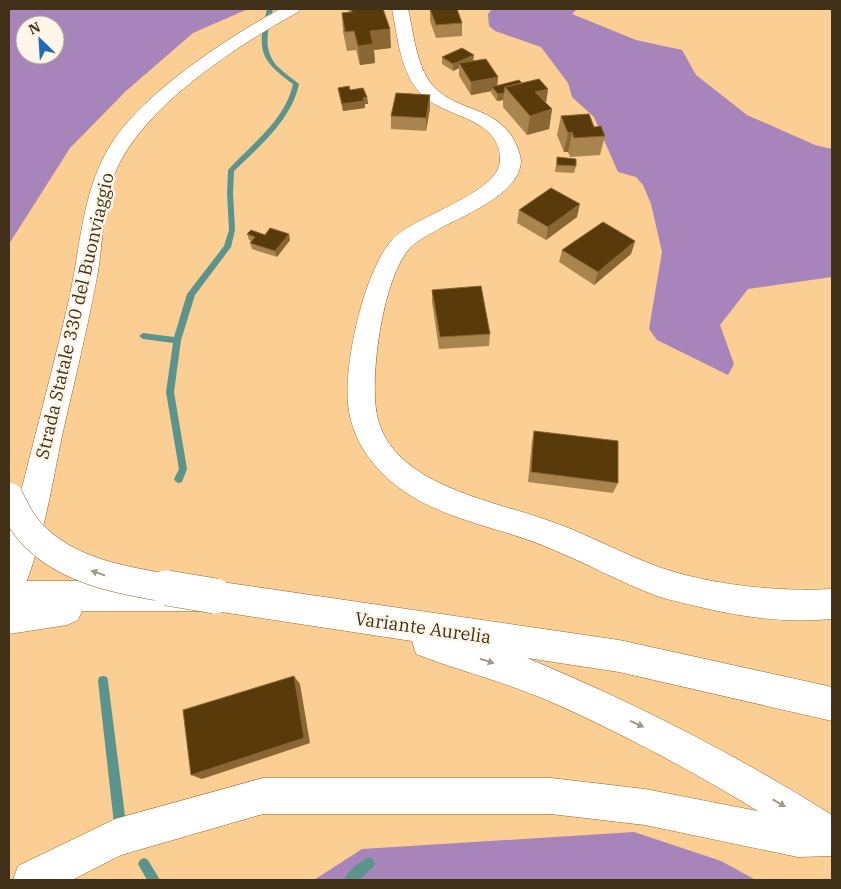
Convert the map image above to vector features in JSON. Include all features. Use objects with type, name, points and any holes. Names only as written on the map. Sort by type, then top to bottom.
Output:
[{"type":"main road","name":"Strada Statale 330 del Buonviaggio","points":[[9,587],[25,539],[85,284],[102,185],[110,163],[125,140],[158,104],[193,74],[260,25],[292,9]]},
{"type":"main road","points":[[400,9],[416,73],[422,83],[430,93],[442,101],[479,117],[492,125],[503,136],[511,162],[505,178],[489,193],[435,220],[406,239],[392,256],[384,270],[365,349],[361,378],[362,406],[367,428],[376,447],[391,465],[417,486],[441,499],[546,533],[662,583],[736,600],[791,606],[832,604]]},
{"type":"main road","points":[[9,497],[14,510],[33,535],[61,558],[100,575],[215,596]]},
{"type":"main road","name":"Variante Aurelia","points":[[9,596],[215,596],[357,619],[620,656],[832,704]]},
{"type":"main road","points":[[9,618],[78,607],[215,596]]},
{"type":"main road","points":[[357,619],[513,670],[645,728],[799,814],[832,836]]},
{"type":"main road","points":[[32,880],[115,838],[263,796],[551,796],[645,807],[798,838],[832,836]]},
{"type":"shaded area","points":[[9,9],[248,9],[193,33],[126,91],[70,148],[9,244]]},
{"type":"shaded area","points":[[492,9],[577,9],[572,14],[636,40],[682,50],[696,75],[747,115],[815,145],[832,149],[832,277],[748,289],[720,325],[734,364],[728,375],[657,340],[649,329],[662,252],[651,204],[643,185],[636,177],[618,172],[594,117],[572,97],[568,83],[541,47],[495,31],[489,26],[488,14]]},
{"type":"shaded area","points":[[634,832],[721,861],[756,880],[314,880],[362,849]]},
{"type":"building","points":[[351,9],[383,9],[390,29],[370,31],[373,44],[358,46],[354,31],[345,32],[342,13],[352,12]]},
{"type":"building","points":[[430,9],[457,9],[462,23],[436,25]]},
{"type":"building","points":[[462,48],[474,55],[453,64],[442,57]]},
{"type":"building","points":[[486,59],[498,77],[471,82],[459,63]]},
{"type":"building","points":[[539,79],[548,89],[535,92],[552,109],[530,116],[505,87]]},
{"type":"building","points":[[519,80],[522,83],[505,87],[504,93],[498,94],[492,87]]},
{"type":"building","points":[[349,86],[350,90],[363,88],[367,97],[363,98],[364,101],[342,104],[338,88]]},
{"type":"building","points":[[396,93],[430,95],[426,118],[391,116]]},
{"type":"building","points":[[589,114],[594,127],[601,126],[605,136],[574,138],[572,132],[568,133],[561,116]]},
{"type":"building","points":[[557,157],[576,159],[576,166],[557,165]]},
{"type":"building","points":[[551,188],[580,204],[548,227],[519,210]]},
{"type":"building","points":[[603,222],[635,241],[598,272],[562,250]]},
{"type":"building","points":[[270,228],[289,234],[275,251],[250,243],[255,237],[247,234],[251,230],[265,235]]},
{"type":"building","points":[[481,286],[490,334],[440,337],[432,290]]},
{"type":"building","points":[[534,431],[618,441],[618,483],[531,472]]},
{"type":"building","points":[[294,676],[304,738],[191,775],[183,710]]},
{"type":"waterway","points":[[177,340],[191,294],[227,247],[232,230],[231,170],[280,118],[294,94],[296,84],[269,60],[266,52],[264,35],[270,9]]},
{"type":"waterway","points":[[143,336],[177,340]]},
{"type":"waterway","points":[[177,340],[170,392],[183,469],[179,479]]},
{"type":"waterway","points":[[103,681],[120,824]]},
{"type":"waterway","points":[[350,880],[369,863]]},
{"type":"waterway","points":[[144,864],[154,880]]}]
